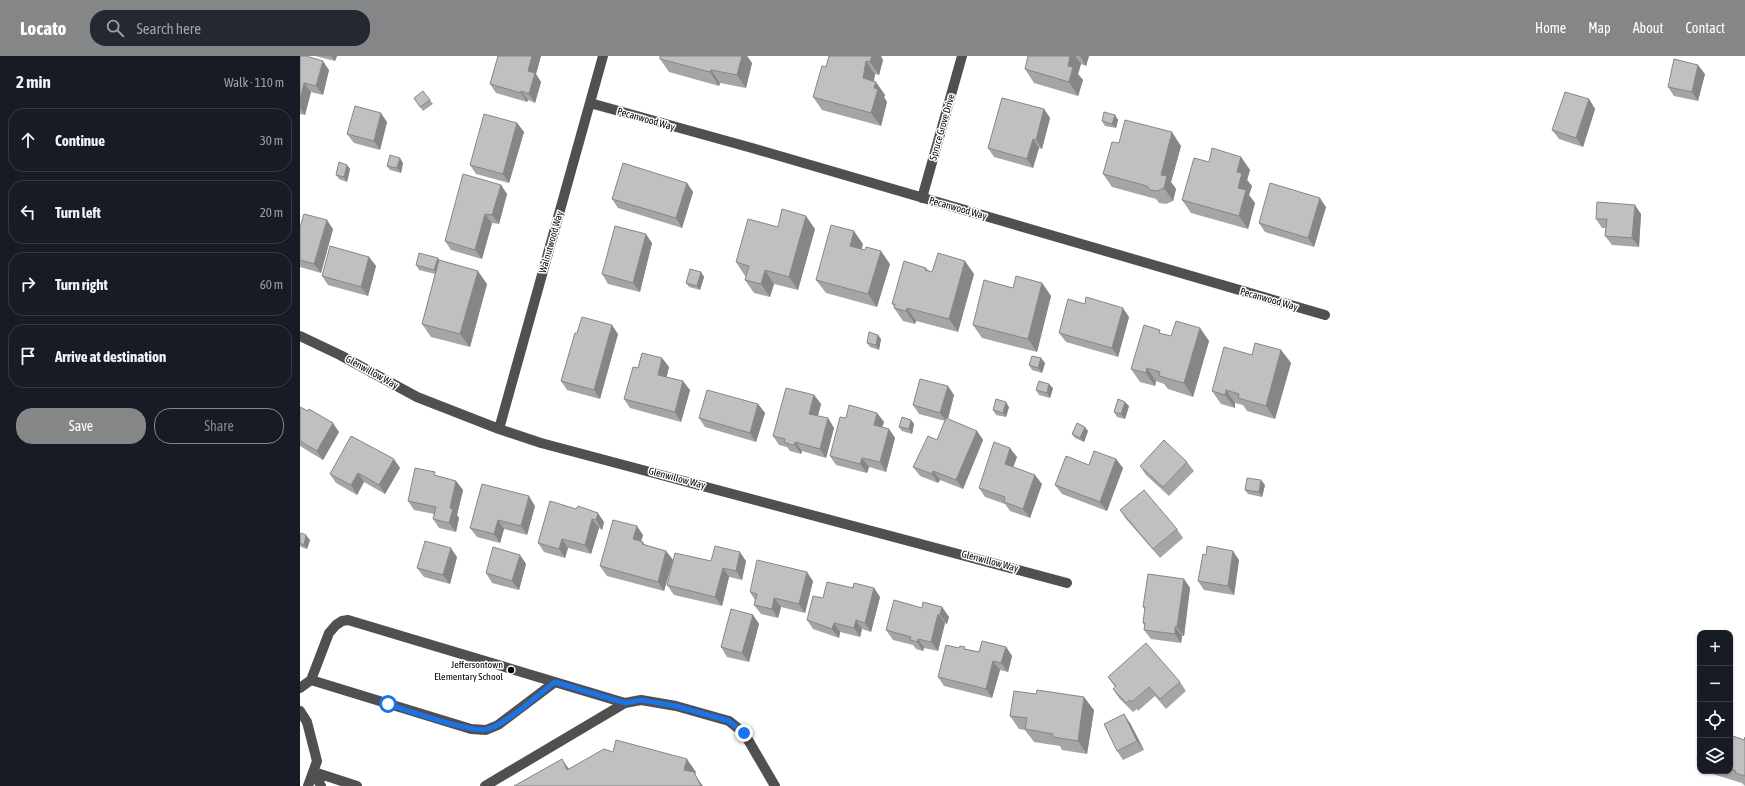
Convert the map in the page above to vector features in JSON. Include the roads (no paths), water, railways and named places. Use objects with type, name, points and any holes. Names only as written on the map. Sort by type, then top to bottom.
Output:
[{"type":"street","name":"Walnutwood Way","points":[[499,429],[603,56]]},
{"type":"street","name":"Spruce Grove Drive","points":[[922,198],[962,56]]},
{"type":"street","name":"Pecanwood Way","points":[[590,103],[1325,315]]},
{"type":"street","name":"Glenwillow Way","points":[[300,336],[340,355],[417,397],[499,429],[541,443],[1067,583]]},
{"type":"street","points":[[300,688],[311,680],[329,633],[336,624],[348,620],[625,703]]},
{"type":"street","points":[[311,680],[471,729],[486,730],[498,725],[555,682]]},
{"type":"street","points":[[485,786],[625,703],[641,700],[676,706],[729,721],[744,733],[774,786]]},
{"type":"street","points":[[300,711],[307,722],[317,761],[308,786]]},
{"type":"street","points":[[314,772],[321,786]]},
{"type":"street","points":[[314,772],[357,786]]},
{"type":"place","name":"Jeffersontown Elementary School","points":[[511,670]]}]
